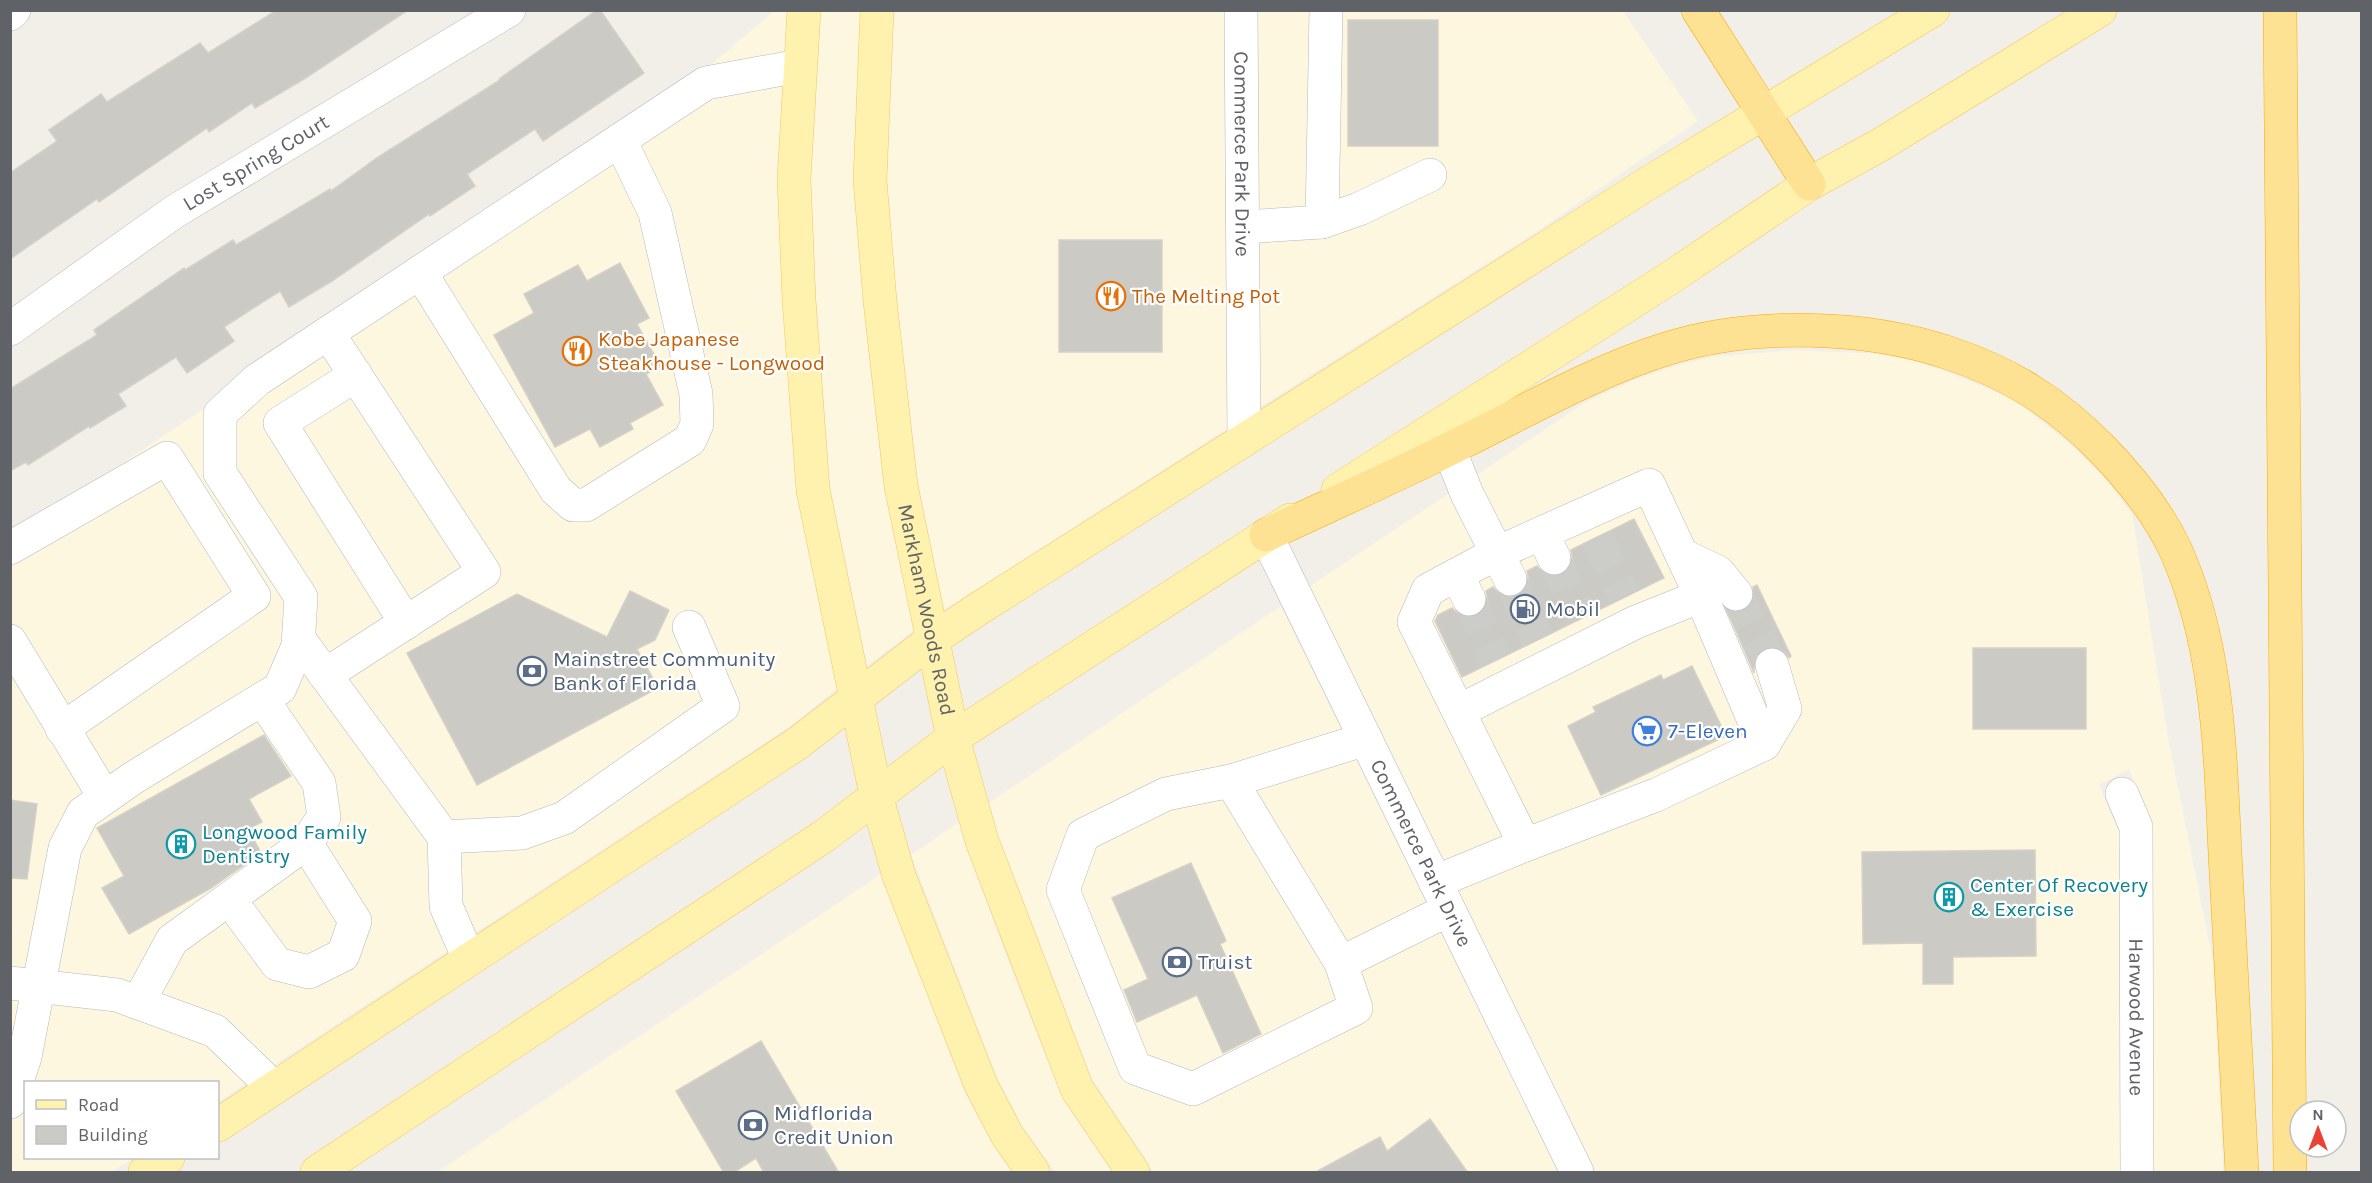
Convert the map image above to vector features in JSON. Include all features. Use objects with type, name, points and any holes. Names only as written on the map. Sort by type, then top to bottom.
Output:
[{"type":"highway","points":[[1698,10],[1809,184]]},
{"type":"highway","points":[[2280,10],[2290,1173]]},
{"type":"highway","points":[[1266,535],[1444,438],[1629,362],[1671,347],[1708,338],[1795,330],[1882,335],[1918,342],[2020,382],[2086,433],[2127,477],[2153,512],[2175,548],[2192,591],[2204,632],[2218,722],[2242,1173]]},
{"type":"main road","points":[[804,10],[794,179],[799,300],[813,490],[876,795],[899,876],[981,1085],[1007,1135],[1033,1173]]},
{"type":"main road","name":"Markham Woods Road","points":[[877,10],[870,180],[880,301],[901,486],[953,738],[982,842],[1077,1089],[1133,1173]]},
{"type":"main road","points":[[219,1124],[798,743],[933,639],[1650,182],[1933,10]]},
{"type":"main road","points":[[1444,438],[1673,276],[1809,184],[1880,145],[2100,10]]},
{"type":"main road","points":[[335,1168],[824,836],[953,738],[1266,535]]},
{"type":"main road","points":[[145,1173],[166,1159]]},
{"type":"street","points":[[10,14],[14,10]]},
{"type":"street","name":"Lost Spring Court","points":[[10,328],[174,212],[509,10]]},
{"type":"street","name":"Commerce Park Drive","points":[[1241,10],[1244,440]]},
{"type":"street","points":[[1322,222],[1326,10]]},
{"type":"street","points":[[10,1102],[26,1057],[25,984],[65,848],[83,813],[104,796],[280,688],[298,646],[301,597],[220,473],[220,414],[257,380],[706,83],[799,66]]},
{"type":"street","points":[[420,272],[556,489],[573,506],[586,506],[690,440],[697,424],[696,394],[655,213],[620,140]]},
{"type":"street","points":[[1243,227],[1322,222],[1359,210],[1430,176]]},
{"type":"street","points":[[325,675],[484,572],[328,333]]},
{"type":"street","points":[[356,375],[280,423],[406,623]]},
{"type":"street","points":[[1444,438],[1504,566]]},
{"type":"street","points":[[10,548],[167,458],[254,596],[62,729]]},
{"type":"street","points":[[1525,845],[1414,622],[1428,590],[1463,587],[1592,525],[1649,485],[1701,596],[1764,744]]},
{"type":"street","name":"Commerce Park Drive","points":[[1266,535],[1577,1173]]},
{"type":"street","points":[[1682,555],[1718,572],[1736,594]]},
{"type":"street","points":[[1459,711],[1503,673],[1630,610],[1701,596]]},
{"type":"street","points":[[444,837],[522,833],[564,818],[723,706],[689,627]]},
{"type":"street","points":[[298,639],[444,837],[446,906],[470,959]]},
{"type":"street","points":[[10,641],[104,796]]},
{"type":"street","points":[[1341,963],[1442,896],[1525,845],[1656,795],[1764,744],[1785,709],[1772,665]]},
{"type":"street","points":[[138,1003],[172,940],[306,843],[324,817],[319,783],[262,699]]},
{"type":"street","points":[[1231,781],[1341,963],[1356,1008],[1193,1089],[1135,1068],[1063,890],[1083,836],[1166,794],[1231,781],[1366,739]]},
{"type":"street","name":"Harwood Avenue","points":[[2122,794],[2136,827],[2137,1173]]},
{"type":"street","points":[[230,900],[277,964],[309,972],[343,955],[355,921],[306,843]]},
{"type":"street","points":[[25,984],[117,995],[215,1031],[274,1088]]},
{"type":"shaded area","points":[[774,11],[787,11],[777,180],[796,492],[837,689],[789,727],[219,1101],[219,1081],[24,1081],[24,1159],[132,1159],[111,1172],[11,1172],[10,538],[680,91]]},
{"type":"shaded area","points":[[821,11],[861,11],[853,178],[863,303],[884,488],[914,630],[867,666],[830,487],[816,298],[811,179]]},
{"type":"shaded area","points":[[894,11],[1224,11],[1227,429],[944,610],[918,482],[896,298],[887,179]]},
{"type":"shaded area","points":[[1258,11],[1623,11],[1698,121],[1530,236],[1260,407]]},
{"type":"shaded area","points":[[1795,350],[1879,354],[1914,361],[2013,399],[2075,448],[2107,481],[2132,514],[2168,738],[2213,962],[2223,1172],[2154,1172],[2152,827],[2129,769],[2099,785],[2119,832],[2120,1172],[1596,1172],[1310,586],[1586,402],[1634,380],[1711,357]]},
{"type":"shaded area","points":[[1281,606],[1558,1172],[1154,1172],[1092,1079],[998,835],[989,803]]},
{"type":"shaded area","points":[[959,822],[966,848],[1012,971],[1064,1101],[1112,1172],[1055,1172],[1021,1124],[996,1076],[911,855]]},
{"type":"shaded area","points":[[881,874],[965,1093],[994,1147],[1012,1172],[437,1172]]},
{"type":"building","points":[[277,10],[408,10],[304,79],[255,108],[252,103],[209,132],[207,128],[99,202],[97,199],[10,259],[10,173],[57,141],[49,130],[101,94],[107,102],[200,43],[208,53]]},
{"type":"building","points":[[600,10],[644,73],[543,141],[535,129],[467,174],[475,186],[430,216],[429,214],[332,281],[289,307],[280,291],[224,327],[234,341],[187,373],[176,357],[118,394],[126,406],[90,428],[89,426],[28,465],[26,462],[10,471],[10,389],[97,335],[94,330],[184,268],[185,270],[233,240],[236,245],[330,189],[331,191],[378,157],[500,80]]},
{"type":"building","points":[[1348,20],[1438,20],[1438,146],[1348,146]]},
{"type":"building","name":"The Melting Pot","points":[[1059,240],[1162,240],[1162,352],[1059,352]]},
{"type":"building","name":"Kobe Japanese Steakhouse - Longwood","points":[[620,263],[649,318],[637,324],[661,367],[646,374],[663,405],[630,423],[633,429],[600,447],[590,429],[555,447],[494,335],[534,313],[524,294],[578,265],[587,281]]},
{"type":"building","name":"Mobil","points":[[1634,519],[1664,578],[1462,677],[1435,621],[1438,615],[1452,608],[1459,615],[1467,618],[1477,616],[1485,609],[1488,601],[1486,591],[1493,587],[1500,595],[1509,598],[1518,596],[1526,589],[1529,580],[1527,571],[1537,566],[1543,573],[1552,577],[1563,575],[1570,568],[1573,560],[1571,550]]},
{"type":"building","points":[[1757,585],[1791,656],[1789,658],[1777,647],[1766,647],[1758,653],[1754,660],[1754,673],[1727,610],[1738,613],[1748,608],[1754,600],[1753,587]]},
{"type":"building","name":"Mainstreet Community Bank of Florida","points":[[630,591],[669,610],[655,640],[637,649],[658,688],[477,785],[407,653],[517,594],[607,637]]},
{"type":"building","points":[[1973,648],[2086,648],[2086,729],[1973,729]]},
{"type":"building","name":"7-Eleven","points":[[1692,666],[1726,736],[1601,795],[1568,726],[1596,712],[1593,707],[1661,675],[1663,680]]},
{"type":"building","name":"Longwood Family Dentistry","points":[[264,735],[291,776],[249,799],[262,822],[248,829],[261,853],[211,888],[129,934],[102,888],[124,876],[97,828]]},
{"type":"building","points":[[10,800],[37,804],[27,879],[10,878]]},
{"type":"building","name":"Center Of Recovery & Exercise","points":[[2035,850],[2036,956],[1953,957],[1953,984],[1923,984],[1923,943],[1863,944],[1862,852]]},
{"type":"building","name":"Truist","points":[[1191,863],[1226,941],[1220,944],[1261,1034],[1223,1053],[1197,995],[1137,1022],[1124,990],[1148,979],[1112,898]]},
{"type":"building","name":"Midflorida Credit Union","points":[[761,1041],[839,1173],[764,1173],[756,1158],[733,1173],[724,1173],[676,1091]]},
{"type":"building","points":[[1430,1119],[1468,1173],[1314,1173],[1380,1137],[1387,1151]]},
{"type":"tunnel","points":[[1597,537],[1625,597]]},
{"type":"tunnel","points":[[1554,558],[1580,619]]},
{"type":"tunnel","points":[[1510,579],[1538,640]]},
{"type":"tunnel","points":[[1736,594],[1772,665]]},
{"type":"tunnel","points":[[1469,599],[1496,660]]},
{"type":"place","name":"The Melting Pot","points":[[1111,296]]},
{"type":"place","name":"Kobe Japanese Steakhouse - Longwood","points":[[577,351]]},
{"type":"place","name":"Mobil","points":[[1525,609]]},
{"type":"place","name":"Mainstreet Community Bank of Florida","points":[[532,671]]},
{"type":"place","name":"7-Eleven","points":[[1647,731]]},
{"type":"place","name":"Longwood Family Dentistry","points":[[181,844]]},
{"type":"place","name":"Center Of Recovery & Exercise","points":[[1949,897]]},
{"type":"place","name":"Truist","points":[[1177,962]]},
{"type":"place","name":"Midflorida Credit Union","points":[[753,1125]]}]
